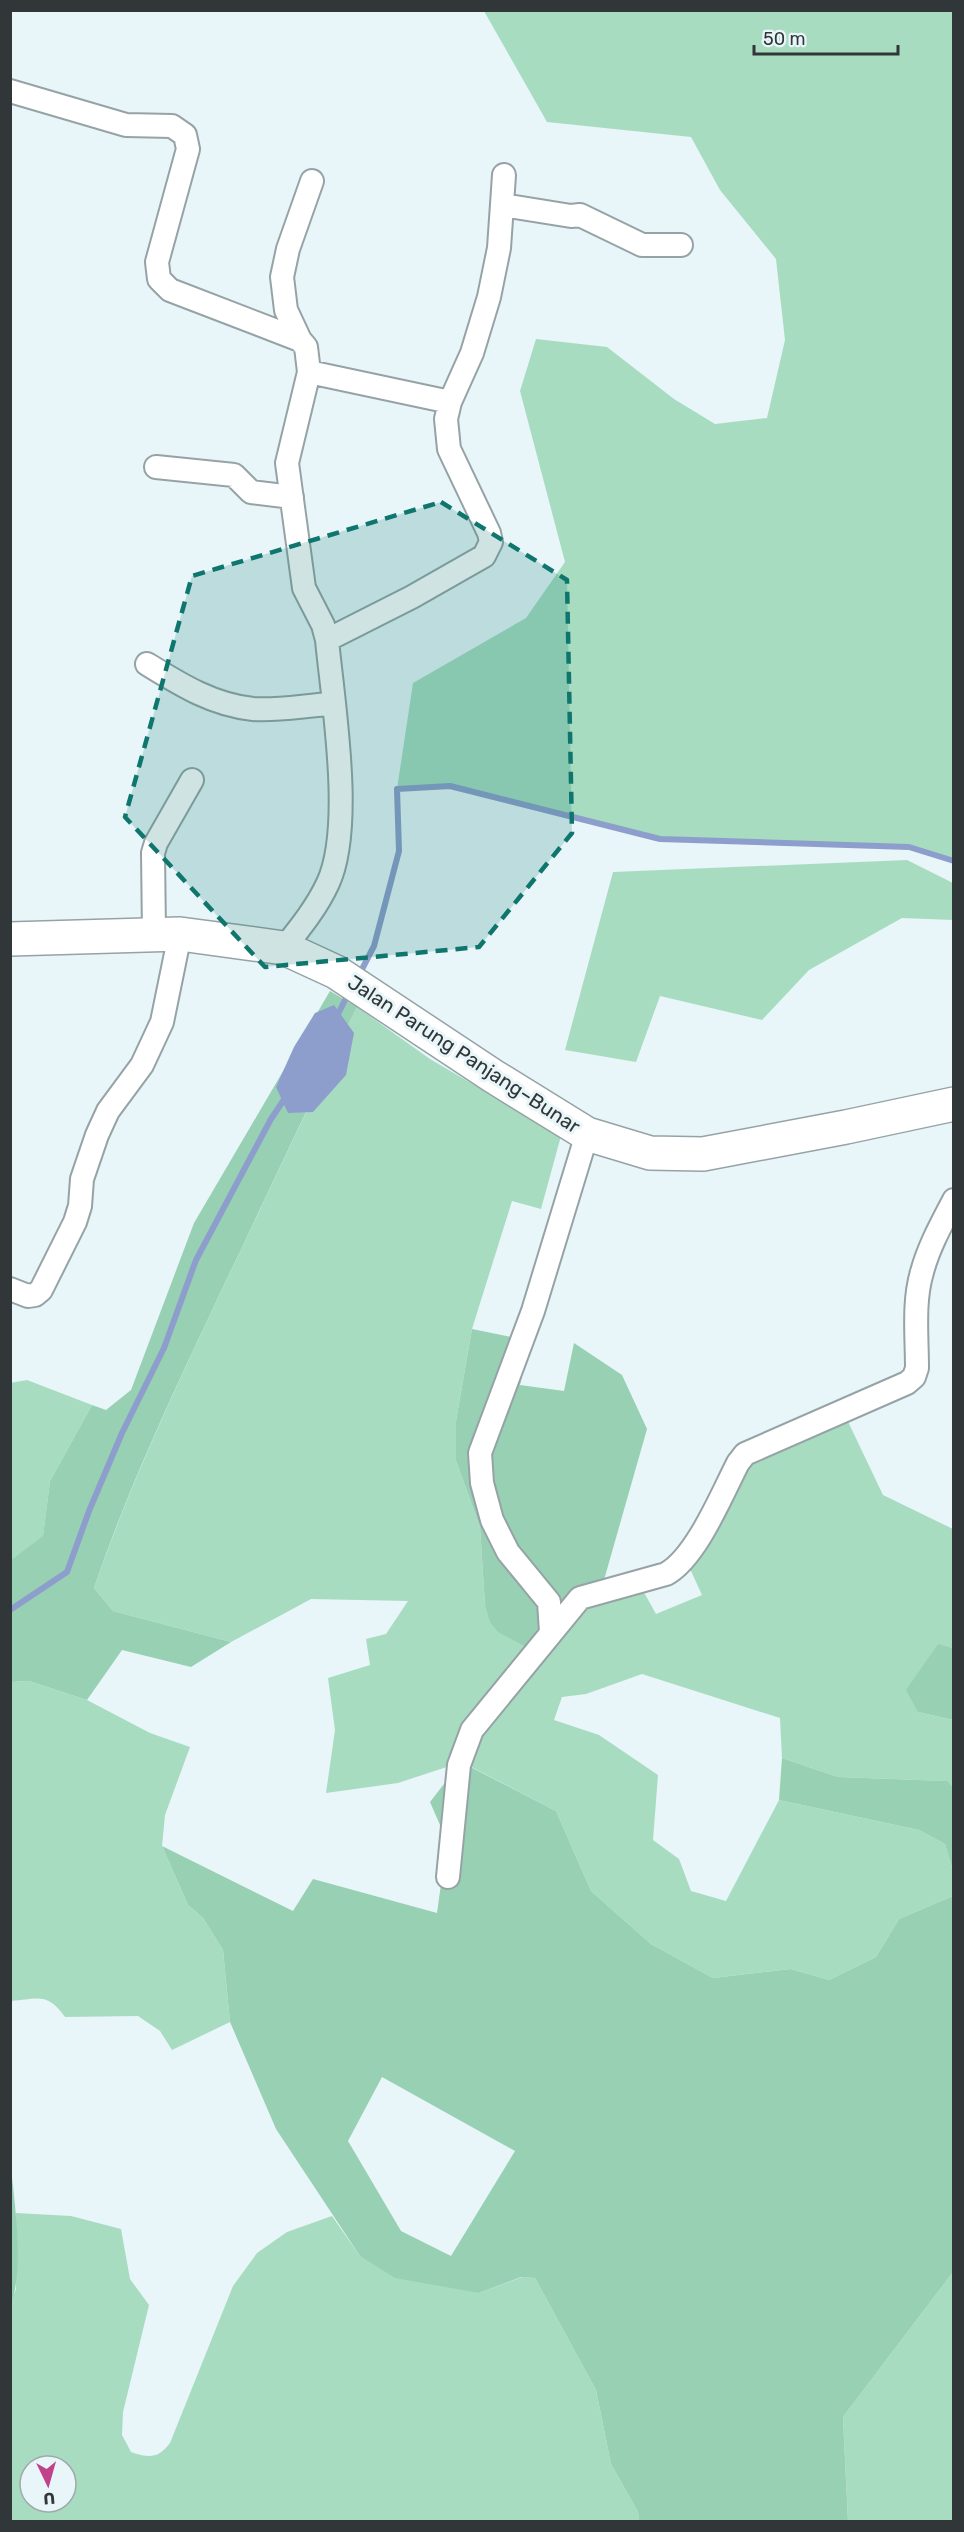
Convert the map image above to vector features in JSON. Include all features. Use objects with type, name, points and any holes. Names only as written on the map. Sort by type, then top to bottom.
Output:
[{"type":"main road","name":"Jalan Parung Panjang–Bunar","points":[[10,939],[167,934],[284,948],[336,972],[493,1076],[587,1134],[650,1153],[703,1154],[954,1104]]},
{"type":"street","points":[[10,91],[126,125],[172,126],[185,135],[188,149],[157,262],[159,279],[170,290],[300,340]]},
{"type":"street","points":[[327,640],[412,597],[484,556],[491,542],[448,449],[446,418],[450,402],[472,353],[489,297],[499,248],[504,175]]},
{"type":"street","points":[[284,948],[314,909],[328,882],[336,859],[340,784],[327,640],[324,625],[304,588],[287,463],[309,372],[306,347],[300,340],[286,310],[282,277],[288,249],[312,181]]},
{"type":"street","points":[[502,205],[571,216],[580,214],[642,245],[681,245]]},
{"type":"street","points":[[309,372],[450,402]]},
{"type":"street","points":[[156,467],[234,475],[251,492],[292,497]]},
{"type":"street","points":[[147,664],[191,691],[219,703],[255,709],[333,704]]},
{"type":"street","points":[[10,1289],[28,1296],[35,1295],[40,1290],[75,1222],[80,1206],[82,1179],[108,1111],[142,1065],[162,1022],[167,934],[153,853],[156,843],[192,780]]},
{"type":"street","points":[[551,1632],[549,1602],[508,1552],[492,1520],[482,1483],[480,1453],[533,1311],[587,1134]]},
{"type":"street","points":[[448,1877],[459,1765],[472,1731],[580,1598],[666,1574],[678,1568],[704,1530],[738,1463],[745,1454],[907,1383],[914,1377],[917,1368],[917,1298],[921,1272],[933,1241],[954,1200]]},
{"type":"highlighted area","points":[[441,502],[567,580],[572,833],[479,947],[265,967],[125,817],[192,576]]},
{"type":"green space","points":[[484,11],[953,11],[953,861],[909,847],[660,839],[450,786],[397,789],[413,683],[526,618],[565,562],[520,391],[536,339],[607,347],[674,399],[715,424],[767,418],[785,340],[776,259],[720,190],[691,137],[547,122]]},
{"type":"green space","points":[[907,860],[953,883],[953,920],[902,918],[809,970],[762,1020],[660,996],[636,1062],[565,1050],[613,872]]},
{"type":"green space","points":[[330,991],[357,1007],[171,1398],[122,1511],[94,1588],[113,1611],[231,1642],[191,1667],[122,1650],[87,1700],[29,1681],[11,1682],[10,1561],[43,1536],[50,1481],[92,1405],[106,1410],[131,1390],[194,1223]]},
{"type":"green space","points":[[357,1007],[430,1059],[561,1136],[541,1209],[512,1201],[472,1329],[456,1421],[456,1461],[480,1527],[485,1605],[567,1597],[636,1578],[656,1614],[702,1595],[680,1547],[733,1458],[842,1409],[883,1495],[953,1529],[953,1648],[938,1645],[918,1712],[953,1720],[953,1787],[946,1781],[838,1777],[782,1758],[780,1718],[642,1674],[586,1694],[562,1697],[554,1720],[599,1735],[658,1775],[653,1840],[679,1859],[691,1891],[726,1901],[779,1800],[919,1830],[945,1844],[953,1871],[953,1896],[899,1919],[876,1957],[829,1980],[791,1969],[713,1978],[651,1944],[591,1891],[556,1811],[462,1762],[398,1783],[326,1793],[335,1730],[328,1678],[370,1665],[366,1639],[386,1634],[408,1601],[311,1599],[231,1642],[113,1611],[94,1588],[123,1510],[172,1396]]},
{"type":"green space","points":[[472,1329],[530,1341],[520,1385],[564,1391],[574,1343],[622,1375],[647,1429],[602,1587],[528,1648],[498,1632],[490,1622],[485,1605],[480,1527],[456,1461],[456,1421]]},
{"type":"green space","points":[[27,1380],[92,1405],[50,1481],[43,1537],[11,1561],[10,1383]]},
{"type":"green space","points":[[938,1644],[953,1648],[953,1720],[918,1712],[906,1690]]},
{"type":"green space","points":[[29,1681],[87,1700],[150,1733],[190,1747],[165,1815],[162,1846],[188,1905],[203,1918],[223,1950],[230,2022],[172,2050],[160,2031],[138,2016],[65,2017],[47,2000],[11,2001],[11,1682]]},
{"type":"green space","points":[[782,1758],[838,1777],[947,1781],[953,1787],[953,1871],[945,1844],[919,1830],[779,1800]]},
{"type":"green space","points":[[461,1762],[556,1811],[591,1891],[651,1944],[713,1978],[791,1969],[829,1980],[876,1957],[899,1919],[953,1896],[953,2272],[843,2417],[848,2521],[639,2521],[638,2512],[611,2464],[596,2390],[535,2278],[521,2277],[479,2293],[395,2278],[360,2256],[276,2129],[230,2022],[223,1950],[203,1918],[188,1905],[162,1846],[293,1911],[313,1879],[437,1913],[447,1841],[430,1802]],"holes":[[[382,2077],[515,2151],[451,2256],[401,2231],[348,2141]]]},
{"type":"green space","points":[[11,2168],[18,2256],[15,2290],[11,2304]]},
{"type":"green space","points":[[16,2213],[71,2216],[121,2229],[130,2279],[149,2305],[123,2412],[122,2435],[131,2452],[153,2456],[170,2443],[233,2286],[257,2253],[287,2232],[332,2216],[360,2256],[479,2293],[522,2277],[535,2278],[596,2390],[611,2464],[638,2512],[639,2521],[11,2521],[10,2304],[16,2289]]},
{"type":"green space","points":[[953,2272],[953,2521],[848,2521],[843,2417]]},
{"type":"water","points":[[334,1005],[354,1033],[346,1075],[313,1112],[288,1113],[276,1087],[294,1047],[315,1013]]},
{"type":"waterway","points":[[359,975],[374,946],[399,851],[397,789],[450,786],[660,839],[909,847],[954,861]]},
{"type":"waterway","points":[[336,1018],[349,992]]},
{"type":"waterway","points":[[10,1610],[67,1572],[89,1511],[122,1433],[164,1348],[196,1260],[271,1119],[287,1095]]}]
